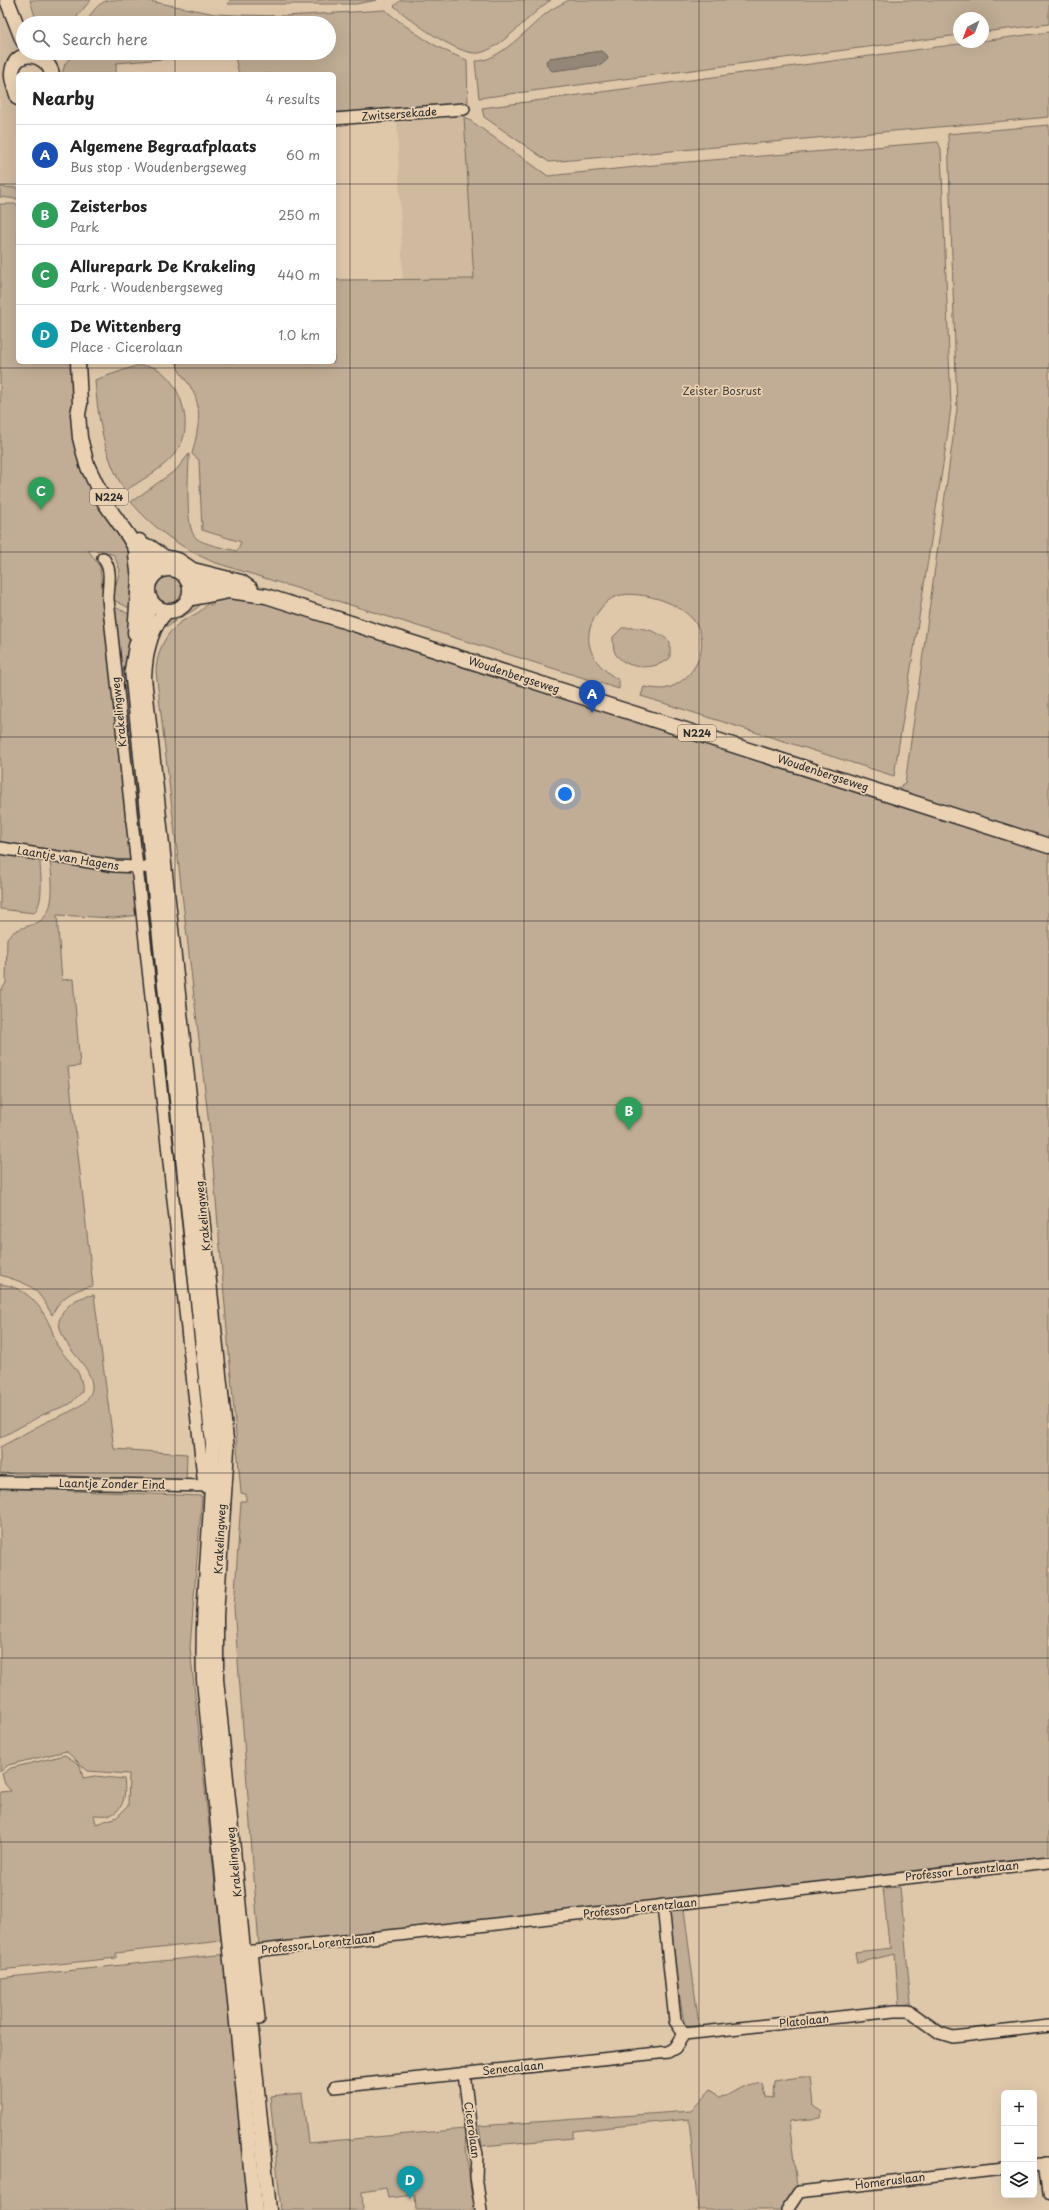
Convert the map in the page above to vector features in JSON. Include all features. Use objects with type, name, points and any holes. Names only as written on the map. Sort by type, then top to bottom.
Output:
[{"type":"main road","points":[[7,0],[16,23]]},
{"type":"main road","points":[[16,90],[12,69],[19,60]]},
{"type":"main road","points":[[45,60],[51,72]]},
{"type":"main road","name":"N224","points":[[78,364],[80,404],[88,447],[100,481],[138,546],[152,577]]},
{"type":"main road","points":[[136,646],[134,624],[138,599],[139,572],[136,562],[138,546]]},
{"type":"main road","name":"N224","points":[[138,546],[164,569],[177,571],[187,580]]},
{"type":"main road","name":"N224","points":[[138,546],[155,549],[169,559],[178,560],[200,572],[241,582],[257,593]]},
{"type":"main road","points":[[164,569],[152,577],[148,586],[151,603],[161,610],[167,611]]},
{"type":"main road","points":[[187,580],[190,587],[188,599]]},
{"type":"main road","name":"Woudenbergseweg","points":[[187,580],[193,583],[229,590],[257,593],[1049,846]]},
{"type":"main road","name":"Woudenbergseweg","points":[[188,599],[229,590]]},
{"type":"main road","name":"N224","points":[[167,611],[175,611],[188,599]]},
{"type":"main road","name":"Krakelingweg","points":[[151,603],[136,646],[132,670],[157,868],[213,1444],[213,1488],[203,1614],[204,1672],[242,1952],[269,2210]]},
{"type":"main road","name":"Krakelingweg","points":[[157,868],[144,663],[147,648],[156,625],[167,611]]},
{"type":"main road","name":"Krakelingweg","points":[[242,1952],[256,2210]]},
{"type":"street","name":"Zwitsersekade","points":[[336,119],[464,108]]},
{"type":"street","name":"Krakelingweg","points":[[103,558],[108,563],[110,573],[108,599],[136,868],[213,1488]]},
{"type":"street","name":"Laantje van Hagens","points":[[0,848],[136,868]]},
{"type":"street","points":[[136,868],[157,868]]},
{"type":"street","name":"Laantje Zonder Eind","points":[[0,1482],[213,1488]]},
{"type":"street","name":"Professor Lorentzlaan","points":[[242,1952],[1049,1862]]},
{"type":"street","points":[[663,1905],[675,2021],[684,2034]]},
{"type":"street","name":"Krakelingweg","points":[[242,1952],[259,2019]]},
{"type":"street","name":"Platolaan","points":[[684,2034],[895,2011],[909,2011],[940,2033],[953,2037],[1049,2026]]},
{"type":"street","name":"Senecalaan","points":[[335,2087],[668,2052],[675,2048],[684,2034]]},
{"type":"street","name":"Cicerolaan","points":[[464,2073],[471,2132],[477,2154],[476,2177],[481,2210]]},
{"type":"street","points":[[1043,2164],[1049,2190]]},
{"type":"street","name":"Homeruslaan","points":[[787,2210],[799,2192],[1001,2168]]},
{"type":"shaded area","points":[[0,0],[16,40],[17,72],[16,188],[0,187]]},
{"type":"shaded area","points":[[602,51],[607,55],[608,59],[601,65],[552,71],[547,66],[546,61],[550,58]]},
{"type":"shaded area","points":[[464,116],[474,279],[403,281],[397,120]]},
{"type":"green space","points":[[30,0],[91,0],[78,16],[35,16]]},
{"type":"green space","points":[[144,0],[215,14],[286,16],[90,16],[95,8],[105,1]]},
{"type":"green space","points":[[230,0],[377,0],[356,4],[228,4]]},
{"type":"green space","points":[[401,0],[551,0],[506,38],[487,50],[479,53],[459,49],[422,28],[394,6]]},
{"type":"green space","points":[[569,0],[1049,0],[1049,24],[989,31],[989,12],[953,12],[953,36],[479,98],[475,61],[484,60],[503,50],[555,7]],"holes":[[[602,51],[601,65],[550,58]]]},
{"type":"green space","points":[[385,10],[434,45],[467,60],[468,103],[336,113],[336,72],[239,72],[236,60],[336,60],[336,16],[286,16]]},
{"type":"green space","points":[[1049,32],[1049,117],[549,162],[484,117],[482,108],[953,45],[953,48],[989,48],[989,40]]},
{"type":"green space","points":[[68,60],[151,60],[116,63],[116,72],[63,72],[65,64]]},
{"type":"green space","name":"Zeister Bosrust","points":[[464,116],[548,176],[674,163],[938,142],[941,149],[951,407],[894,776],[641,696],[644,687],[665,689],[676,685],[689,675],[698,661],[702,645],[698,627],[685,612],[667,602],[648,596],[628,594],[618,596],[609,600],[594,618],[590,629],[590,648],[600,666],[619,680],[619,689],[213,562],[190,551],[169,537],[149,521],[131,502],[176,470],[189,454],[189,511],[192,532],[199,540],[237,551],[241,542],[202,530],[199,460],[192,454],[198,428],[197,403],[190,386],[177,364],[336,364],[336,280],[474,279]]},
{"type":"green space","points":[[1049,125],[1049,1861],[259,1946],[234,1607],[241,1501],[246,1501],[246,1494],[241,1493],[211,1142],[156,671],[160,650],[166,637],[175,626],[198,613],[205,607],[209,599],[210,605],[214,603],[214,598],[239,596],[260,598],[616,708],[890,788],[901,787],[902,784],[905,784],[957,409],[948,134]]},
{"type":"green space","points":[[0,187],[16,188],[16,199],[0,197]]},
{"type":"green space","points":[[0,204],[16,204],[16,364],[71,364],[74,423],[82,468],[92,493],[126,549],[131,560],[135,576],[133,610],[112,599],[120,570],[114,555],[103,551],[88,550],[100,567],[130,860],[117,861],[0,842]]},
{"type":"green space","points":[[136,366],[154,367],[166,376],[173,384],[182,404],[185,425],[181,444],[170,459],[156,471],[125,491],[112,465],[103,437],[95,380]]},
{"type":"green space","points":[[169,576],[179,580],[183,590],[179,600],[169,604],[159,600],[155,590],[159,580]]},
{"type":"green space","points":[[203,601],[201,605],[193,611],[173,622],[169,626],[163,626],[169,616],[185,609],[190,603]]},
{"type":"green space","points":[[111,605],[133,616],[125,666],[137,787],[147,840],[136,842]]},
{"type":"green space","points":[[622,628],[636,628],[659,634],[670,642],[670,658],[657,665],[641,667],[626,663],[615,653],[613,647],[613,637]]},
{"type":"green space","points":[[0,852],[40,859],[41,894],[40,901],[34,913],[0,909]]},
{"type":"green space","points":[[50,860],[134,874],[140,915],[113,918],[57,915],[62,980],[73,979],[80,1066],[68,1067],[93,1286],[80,1289],[69,1295],[59,1303],[52,1315],[42,1298],[32,1288],[19,1281],[0,1275],[0,992],[6,983],[7,938],[16,931],[42,920],[50,906],[52,896],[52,877]]},
{"type":"green space","points":[[142,876],[150,886],[177,1119],[167,1118]]},
{"type":"green space","points":[[0,1284],[18,1289],[32,1298],[47,1320],[57,1345],[78,1372],[82,1384],[82,1392],[70,1404],[44,1414],[0,1438]]},
{"type":"green space","points":[[94,1295],[114,1449],[187,1454],[186,1481],[0,1473],[0,1447],[46,1422],[77,1408],[85,1402],[90,1395],[92,1386],[90,1376],[64,1339],[59,1321],[65,1310],[72,1302]]},
{"type":"green space","points":[[0,1488],[202,1496],[190,1648],[221,1941],[116,1953],[116,1958],[0,1970],[0,1792],[11,1791],[5,1784],[2,1774],[11,1768],[65,1755],[80,1765],[83,1778],[95,1776],[124,1779],[125,1789],[122,1805],[115,1813],[110,1815],[94,1815],[96,1824],[117,1817],[128,1806],[129,1774],[88,1771],[66,1751],[8,1765],[0,1772]]},
{"type":"green space","points":[[900,1887],[911,2004],[899,2005],[895,1954],[857,1963],[855,1952],[892,1948],[889,1944],[883,1888]]},
{"type":"green space","points":[[684,1909],[699,2026],[685,2028],[665,1911]]},
{"type":"green space","points":[[227,1954],[252,2210],[0,2210],[0,1978]]},
{"type":"green space","points":[[810,2077],[813,2106],[822,2112],[821,2118],[789,2121],[797,2186],[796,2192],[786,2210],[698,2210],[689,2119],[573,2131],[573,2138],[482,2146],[479,2126],[691,2111],[711,2089],[719,2097],[726,2096],[742,2087],[763,2083],[766,2097],[773,2098],[774,2081]]},
{"type":"green space","points":[[302,2093],[308,2143],[464,2129],[471,2192],[477,2210],[416,2210],[415,2195],[388,2198],[386,2188],[362,2192],[363,2210],[281,2210],[270,2096]]},
{"type":"place","name":"Allurepark De Krakeling","points":[[41,510]]},
{"type":"place","name":"Algemene Begraafplaats","points":[[592,713]]},
{"type":"place","name":"Zeisterbos","points":[[629,1130]]},
{"type":"place","name":"De Wittenberg","points":[[410,2199]]}]
